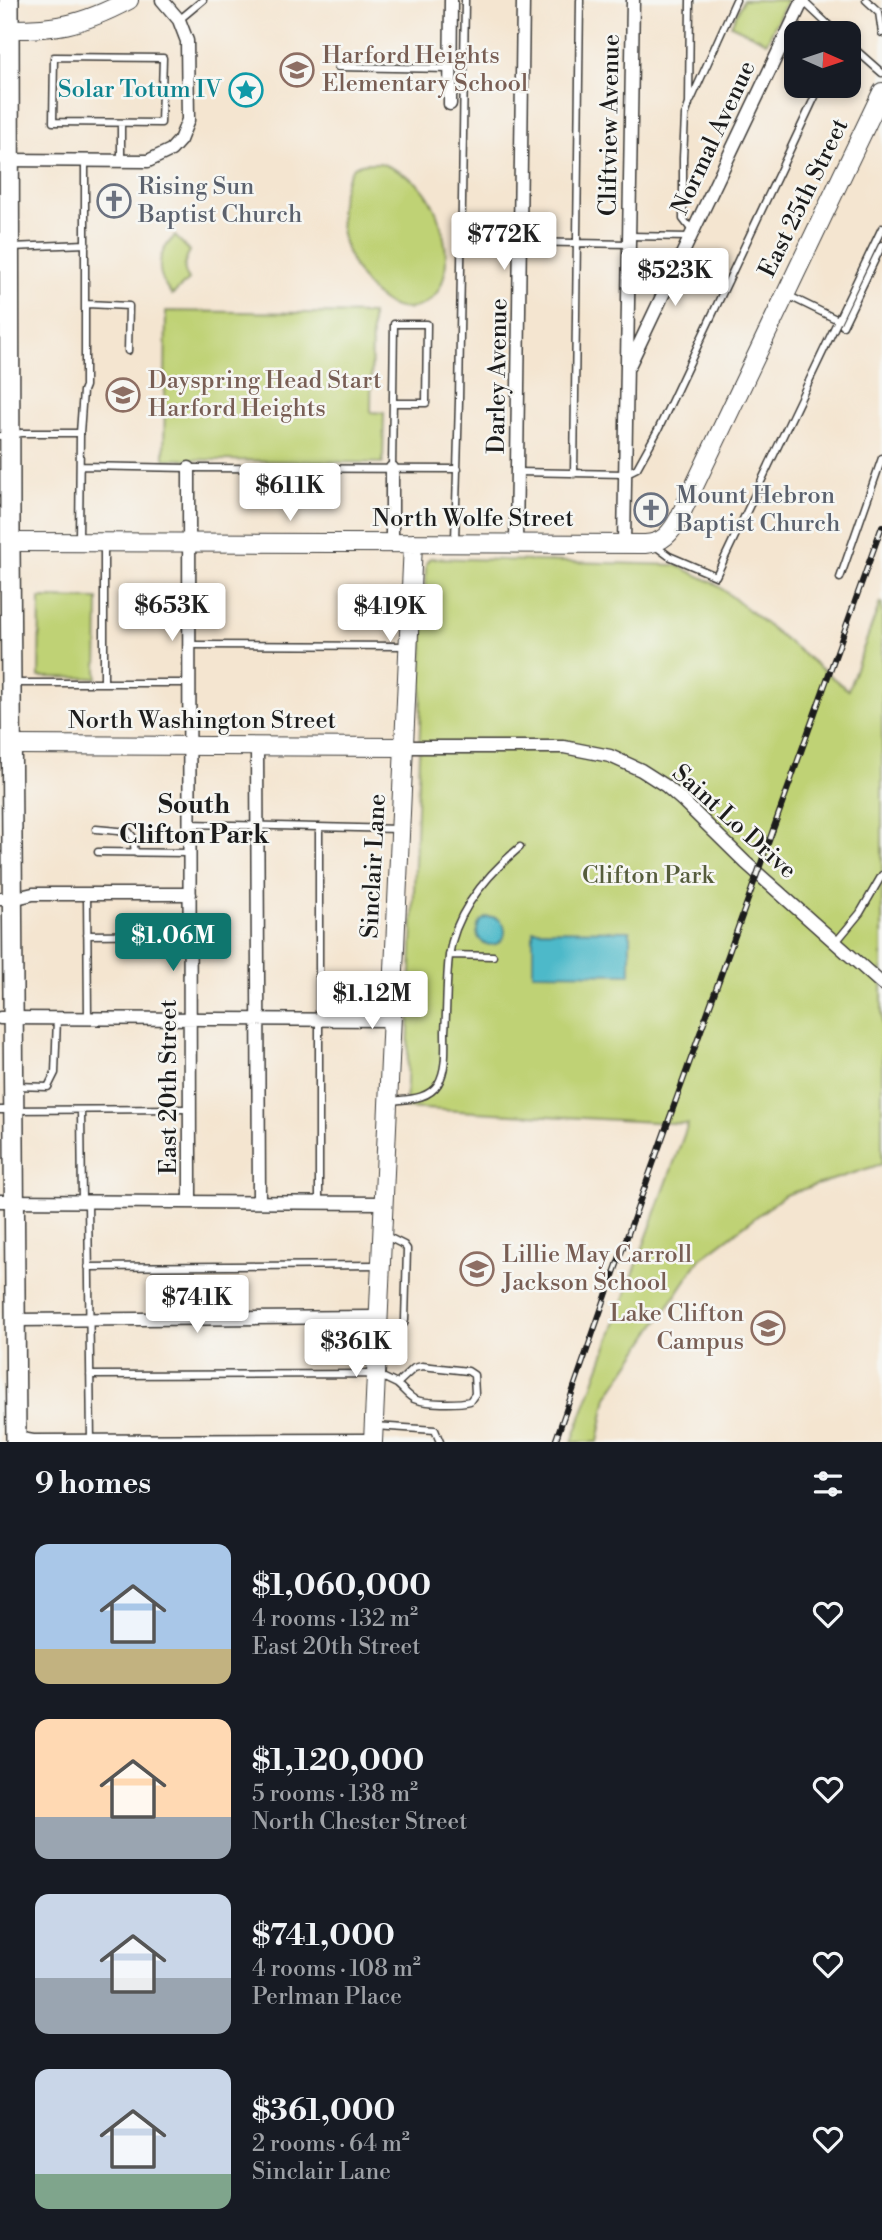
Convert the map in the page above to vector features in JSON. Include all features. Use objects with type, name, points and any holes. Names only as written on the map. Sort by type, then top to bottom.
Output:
[{"type":"main road","points":[[9,0],[4,29],[4,160],[9,247],[5,334],[5,645],[11,683],[6,745],[6,1018],[13,1086],[7,1110],[7,1202],[16,1440]]},
{"type":"main road","points":[[4,29],[47,29],[83,22],[129,0]]},
{"type":"main road","name":"East 25th Street","points":[[652,544],[671,532],[679,518],[882,92]]},
{"type":"main road","name":"North Wolfe Street","points":[[5,542],[413,543],[455,537],[516,544],[652,544]]},
{"type":"main road","name":"Sinclair Lane","points":[[373,1436],[413,543]]},
{"type":"main road","name":"North Washington Street","points":[[6,745],[404,747]]},
{"type":"street","points":[[4,160],[148,161],[172,150],[180,140],[188,120],[187,41],[179,20],[162,0]]},
{"type":"street","points":[[450,104],[451,0]]},
{"type":"street","name":"Darley Avenue","points":[[516,544],[523,0]]},
{"type":"street","name":"Cliftview Avenue","points":[[624,544],[634,0]]},
{"type":"street","name":"Normal Avenue","points":[[627,370],[803,0]]},
{"type":"street","name":"East 20th Street","points":[[189,468],[190,1202]]},
{"type":"street","points":[[392,468],[392,543]]},
{"type":"street","points":[[257,745],[258,1202]]},
{"type":"street","name":"Saint Lo Drive","points":[[404,747],[564,747],[590,751],[629,764],[666,786],[746,863],[882,984]]},
{"type":"street","points":[[6,900],[33,894],[87,892],[190,894]]},
{"type":"street","points":[[6,1018],[392,1020]]},
{"type":"street","points":[[7,1202],[383,1203]]},
{"type":"street","points":[[11,1320],[378,1317]]},
{"type":"street","points":[[16,1440],[373,1436]]},
{"type":"lane","points":[[179,20],[203,0]]},
{"type":"lane","points":[[455,537],[465,0]]},
{"type":"lane","points":[[574,474],[580,0]]},
{"type":"lane","points":[[690,0],[690,104]]},
{"type":"lane","points":[[461,248],[629,240],[692,234],[684,219],[685,116],[736,0]]},
{"type":"lane","points":[[803,0],[825,21]]},
{"type":"lane","points":[[866,0],[879,12],[882,33]]},
{"type":"lane","points":[[861,55],[882,73]]},
{"type":"lane","points":[[54,57],[163,58],[161,123],[121,122],[54,122],[54,57]]},
{"type":"lane","points":[[338,67],[450,69]]},
{"type":"lane","points":[[517,472],[625,474],[637,468],[658,430],[814,98]]},
{"type":"lane","points":[[121,122],[121,161]]},
{"type":"lane","points":[[79,542],[80,433],[85,386],[87,304],[85,161]]},
{"type":"lane","points":[[841,323],[882,228]]},
{"type":"lane","points":[[9,247],[86,244]]},
{"type":"lane","points":[[652,544],[669,556],[716,576],[882,245]]},
{"type":"lane","points":[[786,294],[841,323]]},
{"type":"lane","points":[[87,304],[129,306],[128,351]]},
{"type":"lane","points":[[392,468],[394,324],[427,324],[426,403],[393,403]]},
{"type":"lane","points":[[5,436],[22,433],[80,433]]},
{"type":"lane","points":[[840,578],[882,458]]},
{"type":"lane","points":[[80,466],[458,469]]},
{"type":"lane","points":[[104,542],[104,682]]},
{"type":"lane","points":[[189,645],[409,646]]},
{"type":"lane","points":[[11,683],[189,683]]},
{"type":"lane","points":[[189,824],[400,829]]},
{"type":"lane","points":[[319,827],[319,1203]]},
{"type":"lane","points":[[96,829],[129,832],[134,836],[135,853]]},
{"type":"lane","points":[[388,1102],[424,1097],[438,1084],[444,1065],[449,955],[455,931],[473,897],[493,870],[520,847]]},
{"type":"lane","points":[[98,852],[189,853]]},
{"type":"lane","points":[[836,942],[860,913],[882,875]]},
{"type":"lane","points":[[87,892],[88,1018]]},
{"type":"lane","points":[[87,935],[190,934]]},
{"type":"lane","points":[[449,955],[493,956]]},
{"type":"lane","points":[[13,1086],[48,1087],[55,1073],[57,1018]]},
{"type":"lane","points":[[7,1110],[190,1109]]},
{"type":"lane","points":[[81,1110],[88,1267],[91,1441]]},
{"type":"lane","points":[[377,1338],[400,1331],[405,1320],[407,1249],[382,1234]]},
{"type":"lane","points":[[88,1267],[380,1265]]},
{"type":"lane","points":[[90,1375],[376,1374],[397,1384],[418,1401],[463,1404],[470,1401],[475,1394],[474,1375],[468,1371],[422,1366],[414,1368],[397,1384]]},
{"type":"lane","points":[[373,1436],[435,1430],[440,1442]]},
{"type":"green space","points":[[743,0],[787,0],[767,42],[731,25]]},
{"type":"green space","points":[[380,163],[407,176],[421,187],[430,199],[443,232],[446,268],[442,284],[433,297],[420,306],[406,309],[392,306],[380,299],[359,275],[342,235],[341,201],[349,174],[360,164]]},
{"type":"green space","points":[[175,236],[190,251],[185,266],[189,280],[172,295],[162,280],[160,265],[164,250]]},
{"type":"green space","points":[[166,311],[372,314],[371,412],[384,413],[383,463],[164,459]]},
{"type":"green space","name":"Clifton Park","points":[[430,558],[676,565],[716,584],[848,690],[880,603],[882,604],[882,1164],[785,1195],[700,1259],[607,1397],[598,1442],[572,1442],[688,1124],[406,1108],[426,563]]},
{"type":"green space","points":[[40,598],[98,599],[97,678],[39,677]]},
{"type":"green space","points":[[183,1285],[217,1285],[217,1303],[183,1303]]},
{"type":"water","points":[[491,917],[501,921],[505,931],[501,941],[491,945],[481,941],[477,931],[481,921]]},
{"type":"water","points":[[533,930],[630,931],[630,974],[533,973]]},
{"type":"railway","points":[[555,1442],[882,526]]},
{"type":"place","name":"Harford Heights Elementary School","points":[[297,70]]},
{"type":"place","name":"Solar Totum IV","points":[[246,90]]},
{"type":"place","name":"Rising Sun Baptist Church","points":[[114,201]]},
{"type":"place","name":"Dayspring Head Start Harford Heights","points":[[123,395]]},
{"type":"place","name":"Mount Hebron Baptist Church","points":[[651,510]]},
{"type":"place","name":"Lillie May Carroll Jackson School","points":[[477,1269]]},
{"type":"place","name":"Lake Clifton Campus","points":[[768,1328]]},
{"type":"district","name":"South Clifton Park","points":[[194,820]]}]
